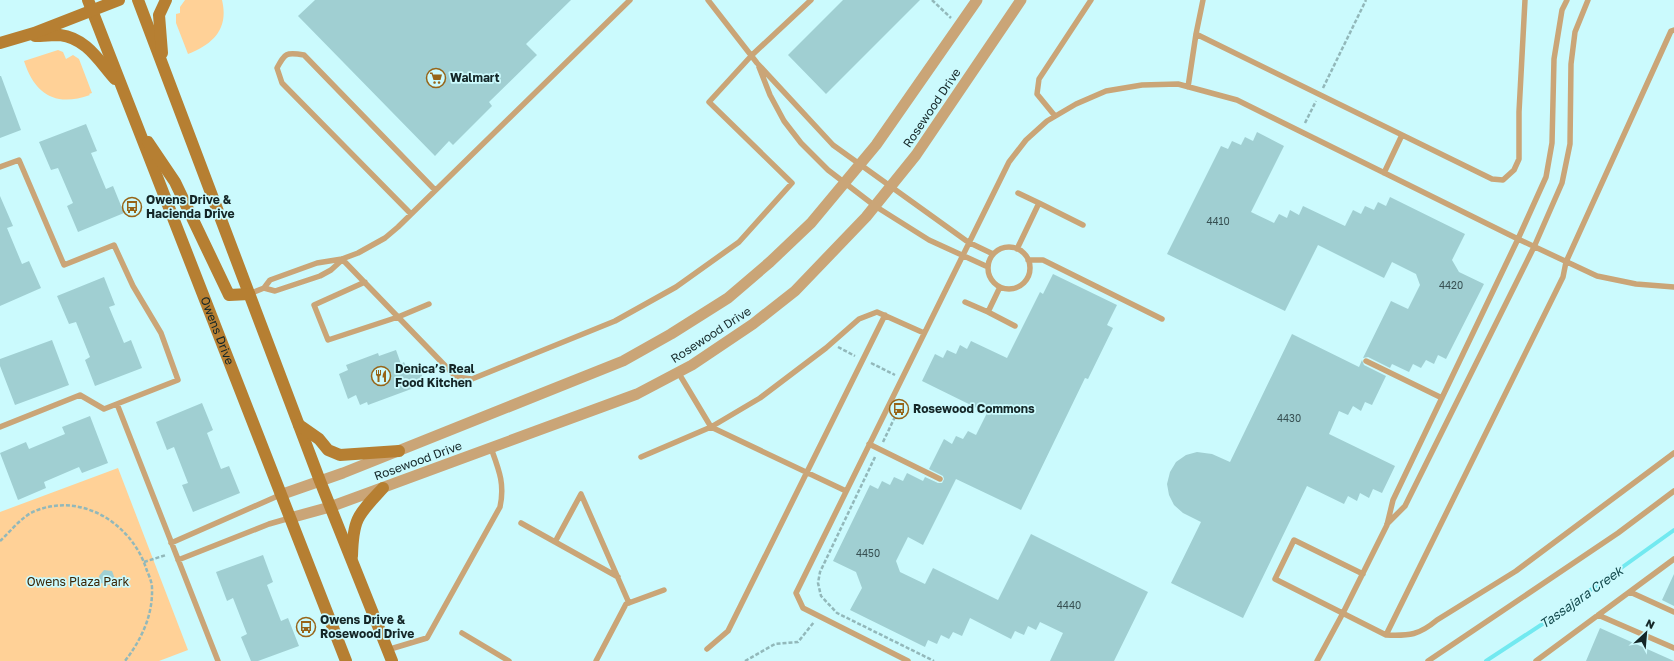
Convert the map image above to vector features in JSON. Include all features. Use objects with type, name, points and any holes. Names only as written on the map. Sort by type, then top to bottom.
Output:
[{"type":"street","points":[[0,43],[24,36],[90,5],[119,0]]},
{"type":"street","points":[[138,0],[320,481],[389,656]]},
{"type":"street","points":[[164,68],[159,15],[166,0]]},
{"type":"street","name":"Rosewood Drive","points":[[280,495],[399,451],[623,361],[671,334],[728,298],[770,262],[811,223],[845,183],[876,145],[977,0]]},
{"type":"street","name":"Rosewood Drive","points":[[290,518],[330,507],[637,394],[692,365],[753,324],[795,291],[859,226],[916,155],[1021,0]]},
{"type":"street","name":"Owens Drive","points":[[90,5],[346,661]]},
{"type":"street","points":[[24,36],[61,35],[75,38],[85,44],[121,85]]},
{"type":"street","points":[[135,123],[175,182],[229,295],[249,294]]},
{"type":"street","points":[[299,425],[319,439],[328,450],[340,455],[399,451]]},
{"type":"street","points":[[352,562],[354,529],[358,518],[383,488]]},
{"type":"lane","points":[[249,294],[264,288],[270,280],[317,263],[342,259],[358,254],[380,241],[411,214],[630,0]]},
{"type":"lane","points":[[708,0],[757,63],[815,128],[833,145],[968,242],[993,254]]},
{"type":"lane","points":[[342,259],[456,377],[472,378],[615,322],[676,287],[739,242],[792,183],[709,102],[752,55],[810,0]]},
{"type":"lane","points":[[1055,116],[1037,94],[1039,80],[1091,0]]},
{"type":"lane","points":[[1188,87],[1203,0]]},
{"type":"lane","points":[[1196,34],[1492,179],[1503,180],[1514,170],[1519,159],[1519,112],[1525,0]]},
{"type":"lane","points":[[1317,661],[1387,525],[1393,500],[1518,239],[1546,177],[1552,143],[1554,58],[1562,10],[1567,0]]},
{"type":"lane","points":[[1387,525],[1405,506],[1534,247],[1562,183],[1570,144],[1571,64],[1575,32],[1588,0]]},
{"type":"lane","points":[[1386,635],[1563,277],[1566,262],[1672,31],[1674,30]]},
{"type":"lane","points":[[411,214],[282,83],[277,68],[284,56],[291,52],[304,55],[435,190]]},
{"type":"lane","points":[[757,63],[770,95],[784,121],[801,144],[828,170],[875,206],[929,240],[988,267]]},
{"type":"lane","points":[[908,661],[818,617],[803,608],[796,593],[962,254],[1009,162],[1026,140],[1047,120],[1076,104],[1106,90],[1142,85],[1178,84],[1237,100],[1534,247],[1597,276],[1636,284],[1674,287]]},
{"type":"lane","points":[[1384,173],[1402,135]]},
{"type":"lane","points":[[0,166],[19,160],[64,265],[114,245],[133,286],[161,334],[178,380],[104,409],[80,396],[0,427]]},
{"type":"lane","points":[[1018,193],[1083,225]]},
{"type":"lane","points":[[1017,249],[1039,203]]},
{"type":"lane","points":[[1008,247],[1017,249],[1024,253],[1030,267],[1029,275],[1025,282],[1019,287],[1011,289],[996,285],[990,279],[988,262],[993,254],[1000,249],[1008,247]]},
{"type":"lane","points":[[264,288],[274,292],[320,276],[331,270],[342,259]]},
{"type":"lane","points":[[1028,260],[1044,260],[1162,319]]},
{"type":"lane","points":[[365,282],[314,305],[328,340],[398,317],[429,304]]},
{"type":"lane","points":[[988,312],[1000,287]]},
{"type":"lane","points":[[965,302],[1015,326]]},
{"type":"lane","points":[[642,457],[711,427],[760,398],[826,348],[859,319],[877,312],[924,333]]},
{"type":"lane","points":[[707,649],[728,631],[808,473],[884,315]]},
{"type":"lane","points":[[1366,361],[1442,398]]},
{"type":"lane","points":[[678,372],[711,427],[846,491]]},
{"type":"lane","points":[[117,404],[218,661]]},
{"type":"lane","points":[[869,444],[880,448],[940,479]]},
{"type":"lane","points":[[389,656],[427,638],[500,508],[503,493],[499,471],[491,448]]},
{"type":"lane","points":[[1363,574],[1294,540],[1275,579],[1386,635],[1407,636],[1426,629],[1437,620],[1516,571],[1674,453]]},
{"type":"lane","points":[[1428,661],[1618,533],[1674,491]]},
{"type":"lane","points":[[555,542],[581,494],[630,603]]},
{"type":"lane","points":[[171,543],[280,495]]},
{"type":"lane","points":[[178,560],[269,524],[290,518]]},
{"type":"lane","points":[[520,523],[618,577]]},
{"type":"lane","points":[[1536,661],[1674,559]]},
{"type":"lane","points":[[1667,564],[1674,568]]},
{"type":"lane","points":[[596,661],[626,604],[664,590]]},
{"type":"lane","points":[[1630,592],[1674,612]]},
{"type":"lane","points":[[1598,615],[1674,648]]},
{"type":"lane","points":[[462,633],[500,659],[509,661]]},
{"type":"path","points":[[932,0],[959,26]]},
{"type":"path","points":[[1301,132],[1366,0]]},
{"type":"path","points":[[905,396],[820,572],[818,583],[821,596],[837,613],[934,661]]},
{"type":"path","points":[[0,541],[19,522],[32,512],[52,505],[70,505],[95,512],[124,530],[144,562],[152,586],[151,606],[142,636],[125,661]]},
{"type":"path","points":[[144,562],[175,552]]},
{"type":"path","points":[[745,661],[775,644],[798,642],[818,617],[826,602]]},
{"type":"green space","points":[[185,0],[222,0],[224,10],[221,27],[217,34],[205,45],[188,54],[176,23],[176,14],[180,13],[180,7]]},
{"type":"green space","points":[[58,50],[63,52],[66,59],[73,55],[79,59],[92,93],[89,94],[90,95],[67,100],[57,98],[48,95],[34,82],[24,61]]},
{"type":"green space","name":"Owens Plaza Park","points":[[118,468],[188,650],[159,661],[0,661],[0,512]]},
{"type":"building","name":"Walmart","points":[[315,0],[571,0],[526,44],[537,55],[489,102],[492,106],[453,145],[449,141],[435,156],[298,16]]},
{"type":"building","points":[[843,0],[920,0],[826,94],[788,55]]},
{"type":"building","points":[[0,76],[21,130],[0,138]]},
{"type":"building","points":[[86,124],[97,151],[91,153],[106,189],[113,186],[124,213],[78,232],[67,206],[73,203],[58,168],[51,170],[39,142]]},
{"type":"building","points":[[1257,132],[1284,146],[1251,212],[1274,223],[1279,214],[1287,218],[1290,210],[1299,215],[1303,206],[1345,226],[1353,210],[1361,214],[1365,206],[1374,210],[1378,202],[1386,206],[1390,197],[1465,234],[1452,260],[1459,272],[1484,284],[1446,359],[1438,355],[1434,364],[1426,360],[1421,368],[1413,364],[1409,372],[1392,364],[1390,368],[1368,357],[1363,358],[1391,301],[1408,309],[1420,285],[1416,274],[1392,262],[1384,278],[1318,245],[1285,311],[1167,254],[1221,146],[1228,149],[1232,141],[1241,145],[1245,137],[1253,141]]},
{"type":"building","points":[[0,196],[13,226],[7,228],[22,264],[29,261],[41,288],[0,306]]},
{"type":"building","points":[[1053,274],[1117,305],[1107,325],[1113,328],[1088,379],[1085,378],[1021,510],[956,479],[923,545],[908,537],[896,561],[900,572],[925,584],[933,568],[998,600],[1031,534],[1148,592],[1114,661],[1050,661],[1063,633],[1040,622],[1036,630],[1028,626],[1024,635],[1015,631],[1011,639],[970,618],[962,636],[953,632],[949,639],[941,635],[937,644],[928,640],[925,647],[850,610],[862,588],[856,572],[833,561],[870,485],[878,489],[882,481],[890,485],[894,477],[903,481],[907,473],[923,481],[925,477],[938,483],[942,483],[944,479],[943,476],[929,469],[944,439],[952,444],[956,436],[963,439],[968,431],[976,435],[987,413],[922,381],[935,354],[943,358],[947,350],[956,354],[960,345],[967,349],[971,341],[1007,358],[1040,292],[1043,294]]},
{"type":"building","points":[[104,277],[115,305],[109,307],[124,343],[131,340],[142,368],[95,386],[85,360],[90,357],[76,322],[69,324],[57,296]]},
{"type":"building","points":[[1292,334],[1359,367],[1362,360],[1364,365],[1386,376],[1372,405],[1365,402],[1361,411],[1353,406],[1348,415],[1339,411],[1329,434],[1395,466],[1382,493],[1373,489],[1369,498],[1360,493],[1357,501],[1348,496],[1344,504],[1307,486],[1243,618],[1171,583],[1201,522],[1183,513],[1174,505],[1169,495],[1167,484],[1170,472],[1176,462],[1186,455],[1197,452],[1212,454],[1230,462]]},
{"type":"building","points":[[52,340],[69,385],[15,405],[0,366],[0,359]]},
{"type":"building","name":"Denica’s Real Food Kitchen","points":[[396,350],[401,364],[404,362],[408,371],[419,367],[423,379],[412,383],[414,388],[368,405],[367,402],[360,405],[356,395],[348,399],[339,374],[348,370],[346,365],[378,353],[379,356]]},
{"type":"building","points":[[202,403],[213,430],[207,433],[221,469],[229,466],[240,493],[193,512],[182,485],[188,483],[174,447],[167,450],[156,422]]},
{"type":"building","points":[[90,416],[108,463],[82,473],[79,467],[44,482],[46,488],[18,500],[0,453],[26,442],[29,449],[65,434],[62,427]]},
{"type":"building","points":[[263,555],[273,582],[267,585],[281,621],[288,618],[299,646],[258,661],[251,661],[241,637],[247,634],[233,598],[227,601],[216,572]]},
{"type":"building","points":[[104,570],[112,571],[115,579],[110,585],[101,583],[99,576]]},
{"type":"building","points":[[1674,574],[1674,606],[1662,600]]},
{"type":"building","points":[[1600,628],[1674,661],[1586,661]]},
{"type":"waterway","name":"Tassajara Creek","points":[[1486,661],[1550,619],[1674,530]]},
{"type":"place","name":"Walmart","points":[[436,78]]},
{"type":"place","name":"Owens Drive & Hacienda Drive","points":[[132,207]]},
{"type":"place","name":"Denica’s Real Food Kitchen","points":[[381,376]]},
{"type":"place","name":"Rosewood Commons","points":[[899,409]]},
{"type":"place","name":"Owens Drive & Rosewood Drive","points":[[306,627]]}]
